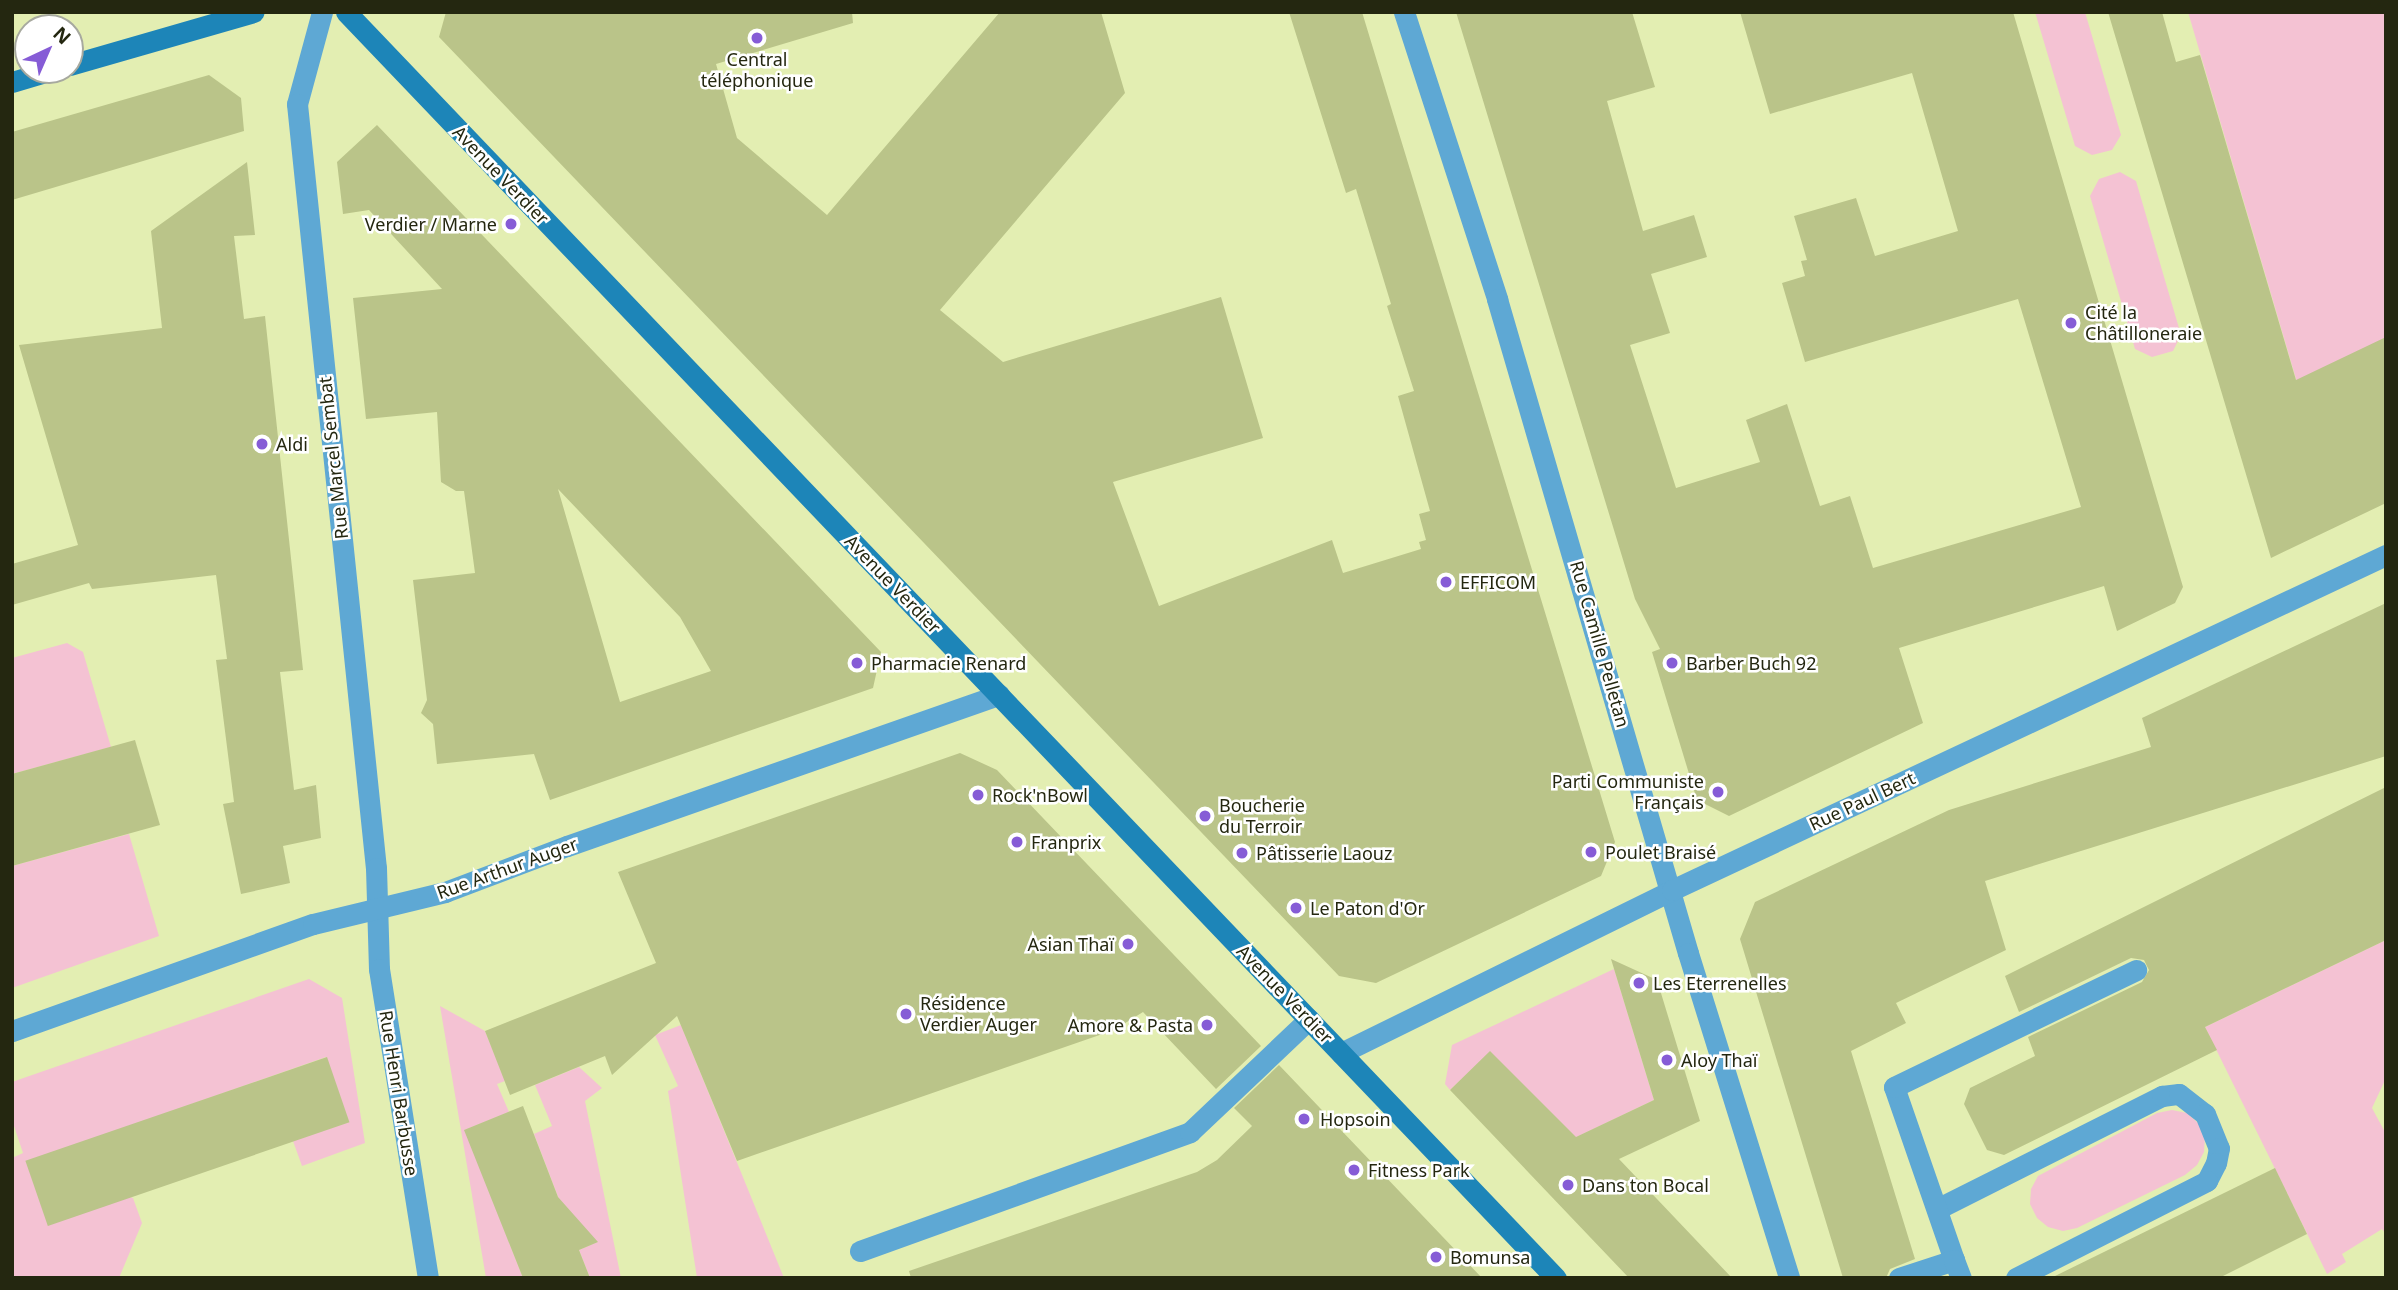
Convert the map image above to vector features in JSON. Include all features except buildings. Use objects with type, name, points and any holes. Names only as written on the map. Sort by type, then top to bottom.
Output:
[{"type":"main road","points":[[84,61],[254,12]]},
{"type":"main road","name":"Avenue Verdier","points":[[346,12],[1556,1278]]},
{"type":"street","name":"Rue Marcel Sembat","points":[[322,12],[297,104],[376,868],[376,907]]},
{"type":"street","name":"Rue Camille Pelletan","points":[[1404,12],[1501,312],[1672,890],[1688,953],[1789,1278]]},
{"type":"street","name":"Rue Paul Bert","points":[[1341,1053],[1672,890],[2386,555]]},
{"type":"street","name":"Rue Arthur Auger","points":[[12,1031],[313,924],[445,892],[567,846],[999,695]]},
{"type":"street","name":"Rue Henri Barbusse","points":[[376,907],[379,969],[428,1278]]},
{"type":"street","points":[[1899,1278],[1958,1269],[1894,1087],[2136,970]]},
{"type":"street","points":[[860,1251],[1190,1132],[1309,1019]]},
{"type":"street","points":[[1937,1209],[2162,1096],[2179,1094],[2206,1114],[2215,1131],[2219,1148],[2207,1181],[2016,1278]]},
{"type":"shaded area","points":[[2035,12],[2085,12],[2121,135],[2112,150],[2092,155],[2075,146]]},
{"type":"shaded area","points":[[2188,12],[2386,12],[2386,349],[2329,491]]},
{"type":"shaded area","points":[[2120,172],[2136,181],[2181,335],[2173,351],[2152,357],[2135,349],[2090,196],[2099,179]]},
{"type":"shaded area","points":[[67,643],[83,652],[111,747],[12,774],[12,658]]},
{"type":"shaded area","points":[[129,834],[159,936],[12,988],[12,866]]},
{"type":"shaded area","points":[[2386,940],[2386,1078],[2372,1108],[2386,1134],[2386,1234],[2382,1229],[2342,1254],[2346,1262],[2327,1274],[2205,1027]]},
{"type":"shaded area","points":[[1614,969],[1654,1100],[1560,1145],[1490,1052],[1450,1090],[1445,1084],[1452,1045]]},
{"type":"shaded area","points":[[309,979],[342,998],[365,1143],[302,1166],[293,1141],[349,1122],[326,1057],[27,1162],[133,1198],[142,1223],[119,1278],[12,1278],[12,1158],[23,1153],[12,1120],[12,1082]]},
{"type":"shaded area","points":[[440,1006],[485,1031],[505,1081],[497,1084],[509,1112],[465,1130],[523,1278],[486,1278]]},
{"type":"shaded area","points":[[681,1025],[784,1278],[697,1278],[668,1091],[678,1086],[655,1035]]},
{"type":"shaded area","points":[[579,1067],[602,1088],[585,1101],[621,1278],[590,1278],[579,1250],[597,1242],[568,1223],[534,1134],[552,1126],[535,1085]]},
{"type":"shaded area","points":[[2172,1110],[2187,1113],[2198,1123],[2205,1136],[2204,1152],[2197,1165],[2185,1175],[2077,1228],[2063,1231],[2048,1227],[2037,1218],[2030,1204],[2031,1189],[2038,1176],[2157,1113]]},
{"type":"place","name":"Central téléphonique","points":[[757,38]]},
{"type":"place","name":"Verdier / Marne","points":[[511,224]]},
{"type":"place","name":"Cité la Châtilloneraie","points":[[2071,323]]},
{"type":"place","name":"Aldi","points":[[262,444]]},
{"type":"place","name":"EFFICOM","points":[[1446,582]]},
{"type":"place","name":"Pharmacie Renard","points":[[857,663]]},
{"type":"place","name":"Barber Buch 92","points":[[1672,663]]},
{"type":"place","name":"Parti Communiste Français","points":[[1718,792]]},
{"type":"place","name":"Rock'nBowl","points":[[978,795]]},
{"type":"place","name":"Boucherie du Terroir","points":[[1205,816]]},
{"type":"place","name":"Franprix","points":[[1017,842]]},
{"type":"place","name":"Poulet Braisé","points":[[1591,852]]},
{"type":"place","name":"Pâtisserie Laouz","points":[[1242,853]]},
{"type":"place","name":"Le Paton d'Or","points":[[1296,908]]},
{"type":"place","name":"Asian Thaï","points":[[1128,944]]},
{"type":"place","name":"Les Eterrenelles","points":[[1639,983]]},
{"type":"place","name":"Résidence Verdier Auger","points":[[906,1014]]},
{"type":"place","name":"Amore & Pasta","points":[[1207,1025]]},
{"type":"place","name":"Aloy Thaï","points":[[1667,1060]]},
{"type":"place","name":"Hopsoin","points":[[1304,1119]]},
{"type":"place","name":"Fitness Park","points":[[1354,1170]]},
{"type":"place","name":"Dans ton Bocal","points":[[1568,1185]]},
{"type":"place","name":"Bomunsa","points":[[1436,1257]]}]
